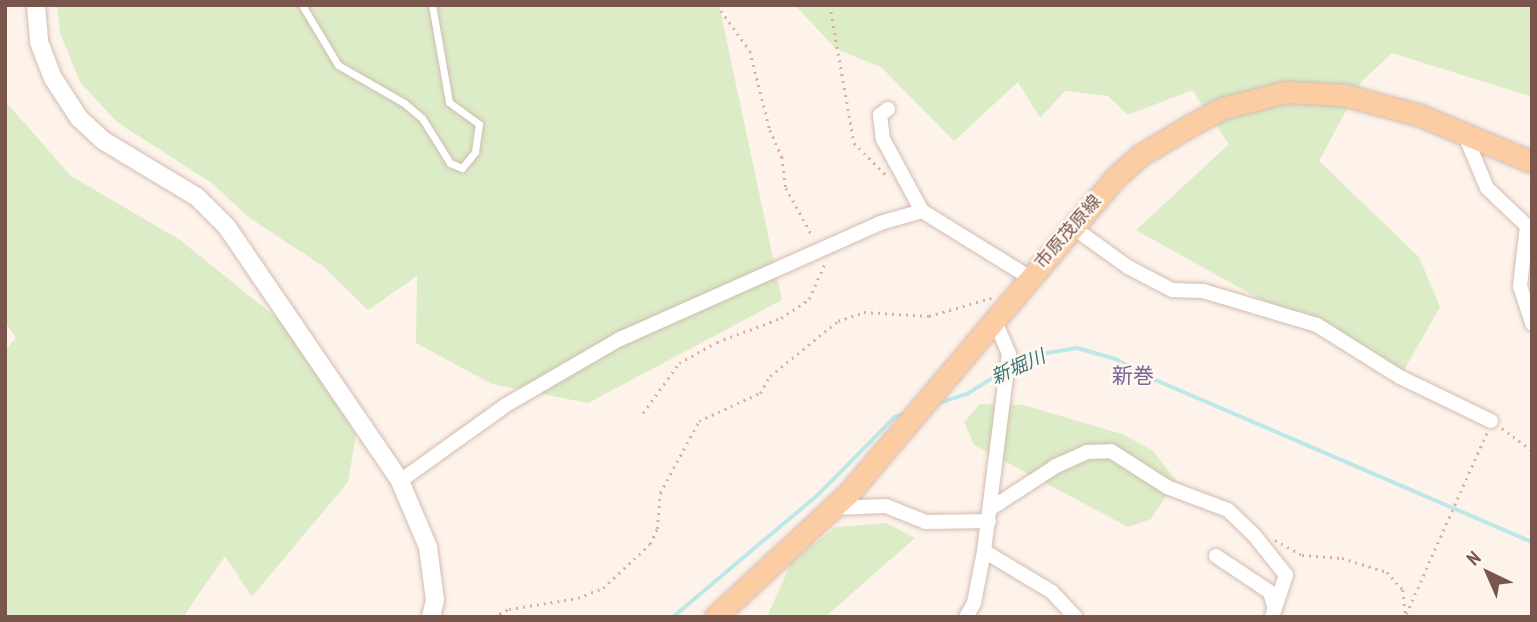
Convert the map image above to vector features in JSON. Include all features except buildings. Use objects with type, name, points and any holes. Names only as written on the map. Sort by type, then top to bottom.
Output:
[{"type":"main road","name":"市原茂原線","points":[[715,617],[834,508],[996,324],[1029,276],[1071,226],[1139,156],[1223,108],[1286,92],[1344,94],[1464,133],[1532,162]]},
{"type":"street","points":[[36,5],[39,42],[53,78],[79,118],[114,148],[197,197],[226,228],[400,481],[428,547],[435,600],[431,617]]},
{"type":"street","points":[[888,109],[880,115],[883,139],[922,211],[1029,276]]},
{"type":"street","points":[[1464,133],[1487,188],[1530,227],[1520,286],[1532,324]]},
{"type":"street","points":[[400,481],[506,405],[620,339],[825,256],[880,223],[922,211]]},
{"type":"street","points":[[1071,226],[1128,267],[1172,290],[1203,291],[1317,325],[1400,377],[1491,421]]},
{"type":"street","points":[[966,617],[974,603],[990,515],[1009,354],[996,324]]},
{"type":"street","points":[[834,508],[886,506],[926,522],[990,515],[1066,461],[1087,452],[1111,451],[1167,487],[1228,510],[1254,535],[1286,575],[1273,613]]},
{"type":"street","points":[[984,551],[1052,592],[1075,617]]},
{"type":"street","points":[[1216,556],[1270,592],[1273,613]]},
{"type":"lane","points":[[302,5],[338,65],[413,110],[450,163],[463,168],[475,152],[479,124],[449,102],[432,5]]},
{"type":"path","points":[[643,413],[654,391],[680,363],[717,342],[781,318],[809,299],[825,256],[803,226],[786,188],[782,157],[770,130],[750,51],[717,5]]},
{"type":"path","points":[[830,5],[854,144],[893,182]]},
{"type":"path","points":[[493,617],[509,609],[578,598],[603,588],[650,544],[657,529],[660,493],[699,421],[760,393],[770,376],[850,314],[929,316],[959,311],[986,296],[1009,304]]},
{"type":"path","points":[[1406,615],[1491,421],[1532,451]]},
{"type":"path","points":[[1270,536],[1302,555],[1342,558],[1387,572],[1403,590],[1406,615]]},
{"type":"green space","points":[[57,5],[719,5],[782,300],[588,403],[492,384],[416,343],[417,276],[368,310],[324,267],[247,216],[213,184],[117,122],[80,82],[60,33]]},
{"type":"green space","points":[[795,5],[1532,5],[1532,97],[1392,53],[1362,81],[1319,161],[1419,257],[1440,307],[1400,377],[1136,230],[1229,144],[1192,90],[1128,115],[1108,96],[1065,91],[1040,118],[1018,82],[954,141],[882,68],[835,48]]},
{"type":"green space","points":[[5,101],[71,176],[180,240],[294,332],[356,435],[348,482],[252,597],[225,556],[183,617],[5,617],[5,350],[16,338],[5,322]]},
{"type":"green space","points":[[980,404],[1023,405],[1122,434],[1152,450],[1176,480],[1151,519],[1128,527],[974,445],[964,422]]},
{"type":"green space","points":[[886,523],[915,538],[825,617],[767,617],[792,561],[836,527]]},
{"type":"waterway","name":"新堀川","points":[[1011,368],[1042,354],[1077,348],[1116,359],[1142,374],[1532,542]]},
{"type":"waterway","name":"新堀川","points":[[936,404],[967,394],[1001,373]]},
{"type":"waterway","name":"新堀川","points":[[673,617],[819,494],[895,417],[905,414]]},
{"type":"district","name":"新巻","points":[[1133,376]]}]
